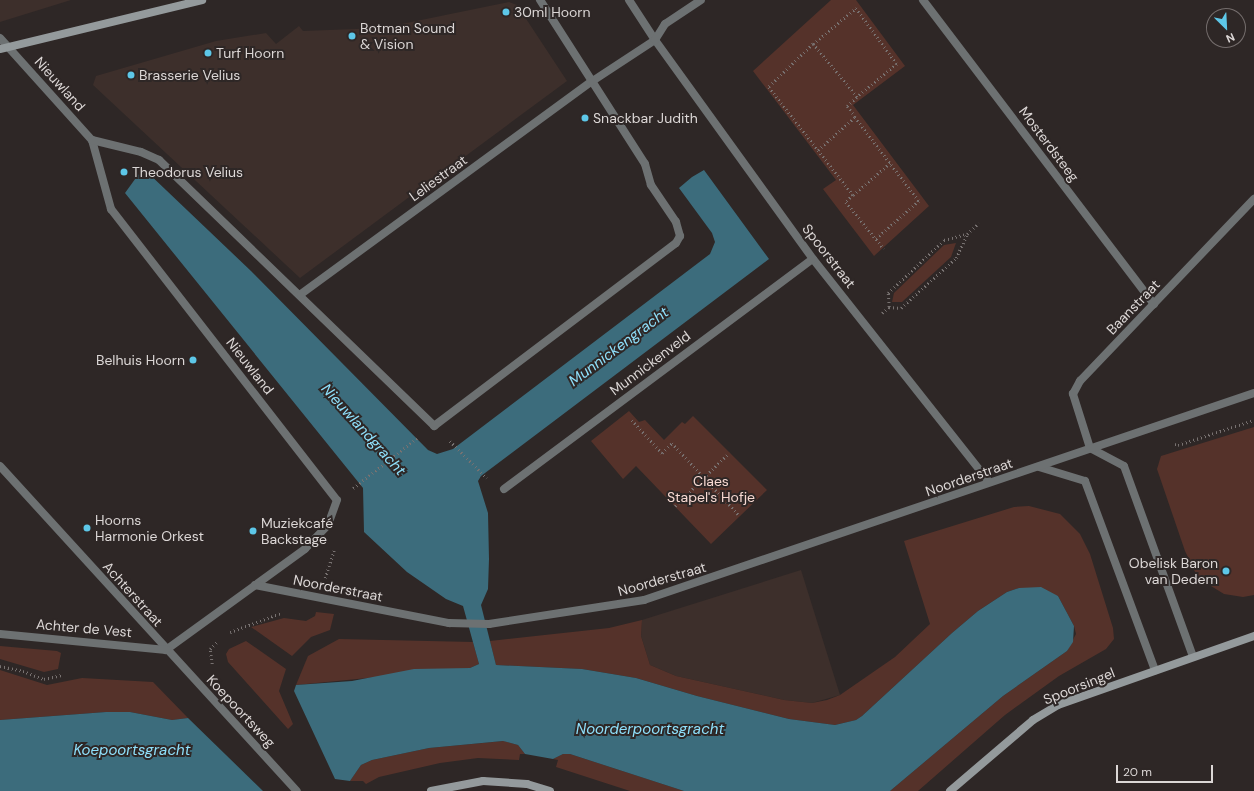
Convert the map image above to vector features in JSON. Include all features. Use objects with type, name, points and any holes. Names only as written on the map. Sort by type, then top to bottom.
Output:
[{"type":"street","points":[[4,48],[202,0]]},
{"type":"street","points":[[92,140],[141,152],[159,160],[301,294],[434,426],[676,244],[681,232],[651,185],[645,164],[591,82],[540,0]]},
{"type":"street","name":"Spoorstraat","points":[[629,0],[654,40],[813,259],[989,482]]},
{"type":"street","points":[[591,82],[654,40],[664,24],[701,0]]},
{"type":"street","name":"Mosterdsteeg","points":[[922,0],[1154,304]]},
{"type":"street","name":"Nieuwland","points":[[0,38],[4,48],[92,140],[112,208],[337,500],[328,525],[306,549],[255,585]]},
{"type":"street","name":"Leliestraat","points":[[301,294],[591,82]]},
{"type":"street","name":"Baanstraat","points":[[1090,448],[1073,394],[1080,381],[1254,199]]},
{"type":"street","name":"Munnickenveld","points":[[504,489],[813,259]]},
{"type":"street","name":"Noorderstraat","points":[[255,585],[449,623],[489,624],[644,600],[1254,393]]},
{"type":"street","points":[[1090,448],[1124,466],[1193,657]]},
{"type":"street","name":"Achterstraat","points":[[0,466],[166,650]]},
{"type":"street","points":[[1039,467],[1085,481],[1155,670]]},
{"type":"street","points":[[166,650],[255,585]]},
{"type":"street","name":"Achter de Vest","points":[[0,634],[166,650]]},
{"type":"street","name":"Spoorsingel","points":[[950,791],[1039,716],[1058,705],[1254,636]]},
{"type":"street","name":"Koepoortsweg","points":[[166,650],[297,791]]},
{"type":"street","points":[[432,791],[483,781],[527,784],[550,791]]},
{"type":"path","points":[[853,195],[769,87],[813,44],[856,8],[897,64],[847,106],[918,200],[876,239]]},
{"type":"path","points":[[813,44],[857,97]]},
{"type":"path","points":[[818,150],[855,117]]},
{"type":"path","points":[[884,249],[846,202],[890,163]]},
{"type":"path","points":[[867,326],[889,307],[901,308],[956,258],[967,234],[979,223]]},
{"type":"path","points":[[889,307],[888,293],[944,240],[967,234]]},
{"type":"path","points":[[618,403],[662,452],[672,443],[739,515]]},
{"type":"path","points":[[1178,445],[1254,420]]},
{"type":"path","points":[[357,485],[419,437]]},
{"type":"path","points":[[447,439],[484,475]]},
{"type":"path","points":[[675,506],[729,453]]},
{"type":"path","points":[[317,598],[337,544]]},
{"type":"path","points":[[228,633],[251,622],[281,613],[287,614]]},
{"type":"path","points":[[216,669],[212,663],[210,649],[221,637]]},
{"type":"path","points":[[0,666],[23,670],[44,679],[62,675]]},
{"type":"shaded area","points":[[0,0],[71,0],[0,22]]},
{"type":"shaded area","points":[[509,2],[517,5],[567,81],[429,183],[430,185],[416,192],[300,278],[93,85],[96,76],[216,41],[266,33],[276,44],[299,26],[303,31],[382,28]]},
{"type":"shaded area","points":[[801,570],[840,695],[812,703],[784,700],[676,676],[650,665],[641,636],[642,620]]},
{"type":"green space","points":[[831,0],[856,0],[905,66],[853,105],[929,206],[874,256],[823,189],[836,180],[753,71]]},
{"type":"green space","points":[[956,243],[951,257],[902,302],[892,302],[894,293],[944,245]]},
{"type":"green space","name":"Claes Stapel's Hofje","points":[[629,411],[639,422],[645,420],[664,440],[682,422],[685,424],[693,416],[767,490],[711,544],[636,466],[623,479],[591,441]]},
{"type":"green space","points":[[1254,427],[1254,595],[1243,597],[1224,594],[1198,578],[1185,551],[1157,469],[1161,456]]},
{"type":"green space","points":[[1029,506],[1060,514],[1080,534],[1090,554],[1113,628],[1114,639],[1106,649],[1059,676],[1005,715],[918,791],[890,791],[1003,696],[1067,651],[1076,634],[1074,626],[1058,596],[1019,588],[1007,592],[978,611],[952,633],[862,716],[856,720],[835,725],[789,719],[697,696],[636,678],[582,669],[496,665],[490,641],[609,628],[642,620],[641,636],[650,665],[676,676],[784,700],[812,703],[827,700],[840,695],[895,657],[930,624],[904,541],[1014,507]]},
{"type":"green space","points":[[316,612],[334,614],[330,630],[311,637],[292,656],[251,627],[284,618],[306,621],[315,616]]},
{"type":"green space","points":[[339,639],[473,642],[479,664],[470,668],[296,685],[308,656]]},
{"type":"green space","points":[[246,641],[286,669],[279,691],[293,724],[288,729],[228,662],[226,654],[229,649]]},
{"type":"green space","points":[[0,646],[57,651],[61,653],[58,669],[44,672],[0,659]]},
{"type":"green space","points":[[0,670],[47,685],[82,678],[153,682],[188,718],[172,720],[130,712],[106,712],[0,720]]},
{"type":"green space","points":[[504,741],[518,745],[525,754],[520,754],[519,760],[478,758],[440,763],[379,777],[366,784],[363,781],[350,781],[361,765],[372,760],[429,748]]},
{"type":"green space","points":[[563,754],[570,754],[684,791],[630,791],[556,767],[558,760],[553,759]]},
{"type":"water","points":[[145,170],[251,271],[428,450],[437,454],[453,449],[710,254],[715,242],[712,233],[679,188],[692,177],[704,170],[769,259],[481,476],[478,481],[488,513],[489,559],[488,589],[481,605],[496,665],[582,669],[636,678],[697,696],[789,719],[835,725],[856,720],[862,716],[952,633],[978,611],[1007,592],[1019,588],[1041,587],[1058,596],[1074,626],[1073,642],[1067,651],[1003,696],[890,791],[684,791],[570,754],[563,754],[553,759],[525,754],[518,745],[503,741],[429,748],[372,760],[361,765],[350,781],[335,779],[294,691],[296,685],[352,681],[414,669],[470,668],[479,664],[463,606],[446,599],[407,572],[364,532],[363,488],[125,193],[138,175]]},
{"type":"water","name":"Koepoortsgracht","points":[[106,712],[130,712],[172,720],[188,718],[263,791],[0,791],[0,720]]},
{"type":"place","name":"30ml Hoorn","points":[[506,12]]},
{"type":"place","name":"Botman Sound & Vision","points":[[352,36]]},
{"type":"place","name":"Turf Hoorn","points":[[208,53]]},
{"type":"place","name":"Brasserie Velius","points":[[131,75]]},
{"type":"place","name":"Snackbar Judith","points":[[585,118]]},
{"type":"place","name":"Theodorus Velius","points":[[124,172]]},
{"type":"place","name":"Belhuis Hoorn","points":[[193,360]]},
{"type":"place","name":"Hoorns Harmonie Orkest","points":[[87,528]]},
{"type":"place","name":"Muziekcafé Backstage","points":[[253,531]]},
{"type":"place","name":"Obelisk Baron van Dedem","points":[[1226,571]]},
{"type":"water label","name":"Munnickengracht","points":[[619,347]]},
{"type":"water label","name":"Nieuwlandgracht","points":[[363,430]]},
{"type":"water label","name":"Noorderpoortsgracht","points":[[650,730]]}]
